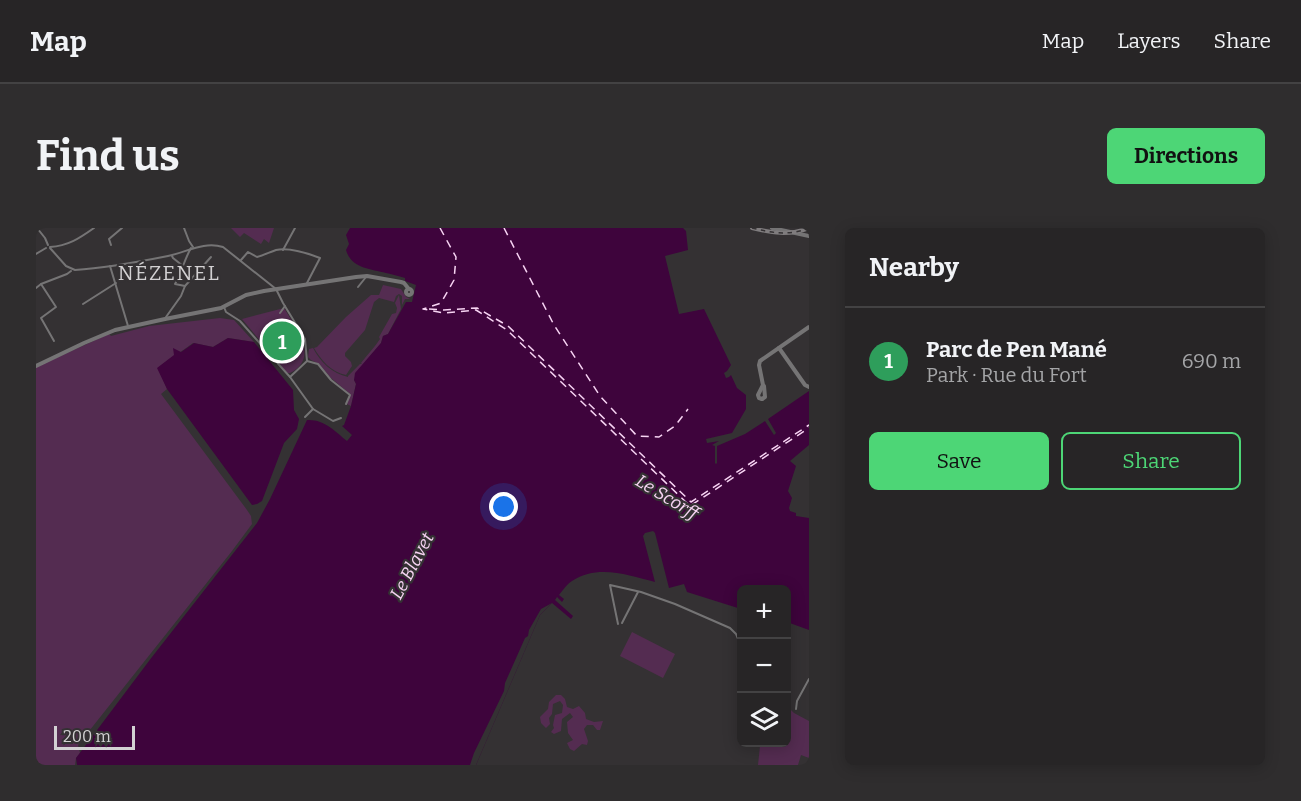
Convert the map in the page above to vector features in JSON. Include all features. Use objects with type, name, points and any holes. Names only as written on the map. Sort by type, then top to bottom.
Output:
[{"type":"street","points":[[37,228],[49,247],[71,270],[172,255],[192,248],[218,245],[224,247],[276,289],[305,339],[307,361]]},
{"type":"street","points":[[111,245],[109,239],[122,228]]},
{"type":"street","points":[[184,228],[192,248]]},
{"type":"street","points":[[283,250],[295,228]]},
{"type":"street","points":[[772,228],[809,236]]},
{"type":"street","points":[[36,254],[49,247],[79,239],[92,229]]},
{"type":"street","points":[[185,286],[175,284],[192,248]]},
{"type":"street","points":[[241,260],[248,252],[257,257],[278,250],[302,252],[320,258],[307,285]]},
{"type":"street","points":[[172,255],[183,266]]},
{"type":"street","points":[[165,319],[182,296],[185,286],[211,257]]},
{"type":"street","points":[[110,266],[128,326]]},
{"type":"street","points":[[36,288],[68,274],[71,270]]},
{"type":"street","points":[[358,287],[367,276]]},
{"type":"street","points":[[36,366],[99,336],[128,326],[224,307],[246,295],[367,276],[404,283],[408,288]]},
{"type":"street","points":[[38,322],[56,307],[41,284]]},
{"type":"street","points":[[83,304],[116,284]]},
{"type":"street","points":[[54,305],[58,303]]},
{"type":"street","points":[[280,313],[285,306]]},
{"type":"street","points":[[224,307],[226,312],[240,321],[290,377],[313,409],[333,421],[341,418]]},
{"type":"street","points":[[41,318],[54,340]]},
{"type":"street","points":[[760,361],[765,394],[762,399],[758,396],[763,385],[760,361],[809,327]]},
{"type":"street","points":[[779,348],[805,385],[809,387]]},
{"type":"street","points":[[290,377],[307,361]]},
{"type":"street","points":[[307,361],[318,364],[350,395],[346,404]]},
{"type":"street","points":[[305,417],[313,409]]},
{"type":"street","points":[[638,592],[620,623],[610,585],[638,592],[675,604],[730,628],[738,639]]},
{"type":"street","points":[[795,709],[809,679]]},
{"type":"shaded area","points":[[231,228],[274,228],[269,243],[264,239],[261,244],[244,233],[240,237]]},
{"type":"shaded area","points":[[383,285],[401,289],[410,299],[405,299],[402,305],[402,296],[399,294],[394,302],[379,298],[374,302],[365,330],[345,353],[352,366],[346,375],[336,371],[323,361],[314,348],[371,295],[379,295]]},
{"type":"shaded area","points":[[399,295],[401,309],[388,334],[383,336],[381,343],[354,380],[356,384],[351,406],[347,404],[350,394],[319,364],[308,357],[309,349],[313,348],[323,363],[332,370],[348,377],[362,364],[380,339],[392,314],[396,313],[395,303]]},
{"type":"shaded area","points":[[284,308],[299,333],[304,351],[299,367],[290,373],[287,373],[242,319]]},
{"type":"shaded area","points":[[220,318],[234,320],[254,342],[228,338],[213,347],[193,343],[158,368],[167,389],[161,394],[247,510],[252,524],[78,745],[80,753],[75,765],[36,765],[36,367],[109,334],[111,336],[149,326]]},
{"type":"shaded area","points":[[632,632],[675,654],[663,678],[620,656]]},
{"type":"shaded area","points":[[556,695],[561,695],[565,699],[567,707],[573,709],[579,706],[585,713],[586,719],[594,722],[603,721],[600,730],[593,725],[587,725],[584,729],[587,745],[582,744],[574,751],[570,749],[567,743],[573,740],[568,733],[567,722],[573,717],[570,713],[562,719],[561,731],[554,734],[551,732],[554,728],[555,715],[562,713],[563,705],[560,701],[553,704],[549,718],[550,724],[546,728],[541,723],[540,717]]},
{"type":"shaded area","points":[[791,710],[809,721],[809,758],[801,755],[798,765],[758,765],[760,747],[791,747]]},
{"type":"water","points":[[350,228],[683,228],[686,231],[688,250],[665,256],[679,314],[704,309],[731,365],[724,373],[726,378],[731,375],[737,388],[746,395],[746,409],[732,433],[706,439],[707,443],[719,441],[712,445],[715,446],[715,463],[717,463],[717,446],[745,434],[765,421],[774,435],[776,433],[768,419],[809,391],[809,445],[790,461],[796,466],[788,491],[792,498],[790,511],[796,513],[796,516],[809,518],[809,630],[791,623],[791,585],[737,585],[737,608],[687,592],[684,584],[669,588],[653,531],[643,536],[655,582],[613,572],[592,573],[570,582],[559,595],[564,599],[562,602],[557,597],[555,600],[573,616],[571,619],[552,603],[540,615],[476,765],[77,765],[76,758],[257,523],[307,420],[319,421],[347,441],[352,435],[342,426],[351,406],[356,384],[355,373],[381,343],[383,336],[388,334],[406,302],[412,302],[416,285],[405,281],[405,278],[368,269],[352,261],[346,250],[349,244],[346,235]]},
{"type":"water","points":[[228,338],[254,342],[293,390],[294,410],[299,419],[297,429],[284,443],[262,501],[252,505],[167,389],[157,368],[174,355],[173,348],[181,352],[194,343],[213,347]]},
{"type":"pier","points":[[552,603],[540,615],[476,765],[470,765],[529,630],[541,609]]},
{"type":"ferry route","points":[[440,228],[456,257],[454,280],[441,303],[423,309],[444,313],[476,310],[507,330],[690,506],[809,428]]},
{"type":"ferry route","points":[[504,228],[554,325],[600,396],[637,436],[659,437],[675,426],[688,409]]},
{"type":"ferry route","points":[[429,309],[477,308],[508,326],[691,502],[809,425]]},
{"type":"railway","points":[[752,228],[780,233],[809,228]]},
{"type":"place","name":"Parc de Pen Mané","points":[[282,341]]},
{"type":"district","name":"NÉZENEL","points":[[169,273]]},
{"type":"water label","name":"Le Scorff","points":[[667,497]]},
{"type":"water label","name":"Le Blavet","points":[[412,566]]}]
